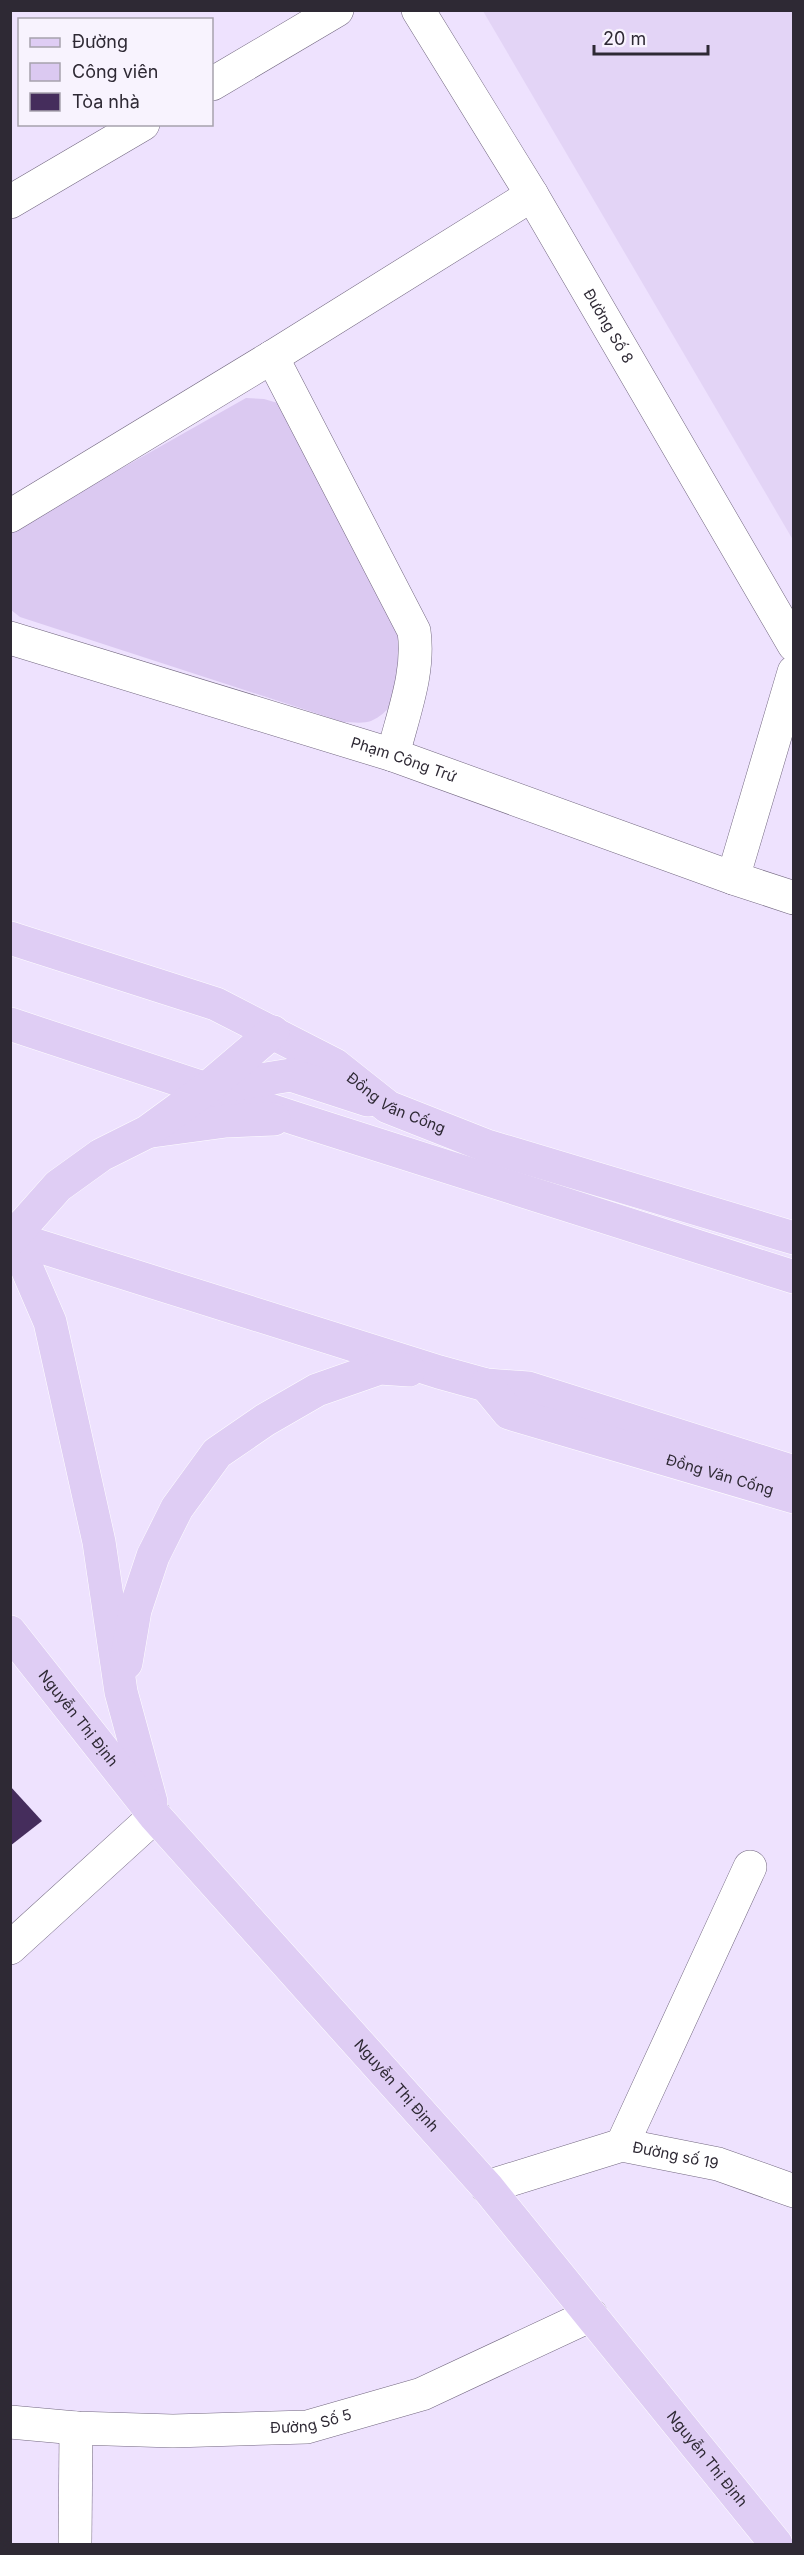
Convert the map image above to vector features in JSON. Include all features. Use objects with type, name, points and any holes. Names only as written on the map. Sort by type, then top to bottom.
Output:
[{"type":"main road","name":"Đồng Văn Cống","points":[[10,938],[216,1004],[335,1065],[388,1107],[487,1146],[794,1238]]},
{"type":"main road","points":[[10,1024],[297,1119],[794,1276]]},
{"type":"main road","points":[[155,1816],[121,1692],[99,1542],[50,1322],[11,1236],[58,1186],[101,1155],[147,1132],[206,1089],[273,1032]]},
{"type":"main road","points":[[206,1089],[291,1076],[388,1107]]},
{"type":"main road","points":[[147,1132],[226,1121],[297,1119]]},
{"type":"main road","points":[[479,1177],[487,1146]]},
{"type":"main road","name":"Đồng Văn Cống","points":[[11,1236],[439,1372],[486,1385],[528,1388],[794,1472]]},
{"type":"main road","points":[[121,1692],[135,1610],[153,1556],[177,1508],[217,1453],[265,1420],[317,1390],[380,1368],[439,1372]]},
{"type":"main road","name":"Đồng Văn Cống","points":[[486,1385],[509,1413],[794,1497]]},
{"type":"main road","name":"Nguyễn Thị Định","points":[[13,1630],[155,1816],[488,2187],[776,2544]]},
{"type":"street","points":[[213,83],[337,10]]},
{"type":"street","name":"Đường Số 8","points":[[418,10],[532,195],[794,645]]},
{"type":"street","points":[[10,202],[139,126]]},
{"type":"street","points":[[10,516],[272,357],[532,195]]},
{"type":"street","points":[[272,357],[414,631],[417,652],[414,674],[393,755]]},
{"type":"street","name":"Phạm Công Trứ","points":[[10,638],[393,755],[794,898]]},
{"type":"street","points":[[733,878],[794,672]]},
{"type":"street","points":[[10,1948],[155,1816]]},
{"type":"street","points":[[622,2145],[750,1866]]},
{"type":"street","name":"Đường số 19","points":[[488,2187],[622,2145],[718,2164],[794,2191]]},
{"type":"street","name":"Đường Số 5","points":[[10,2422],[76,2428],[173,2431],[307,2427],[422,2394],[591,2314]]},
{"type":"street","points":[[75,2544],[76,2428]]},
{"type":"shaded area","points":[[483,11],[793,11],[793,540]]},
{"type":"green space","points":[[246,398],[264,399],[288,406],[413,625],[407,666],[399,692],[383,714],[371,721],[343,722],[20,617],[11,610],[11,531]]},
{"type":"building","points":[[10,1786],[42,1821],[10,1846]]}]
